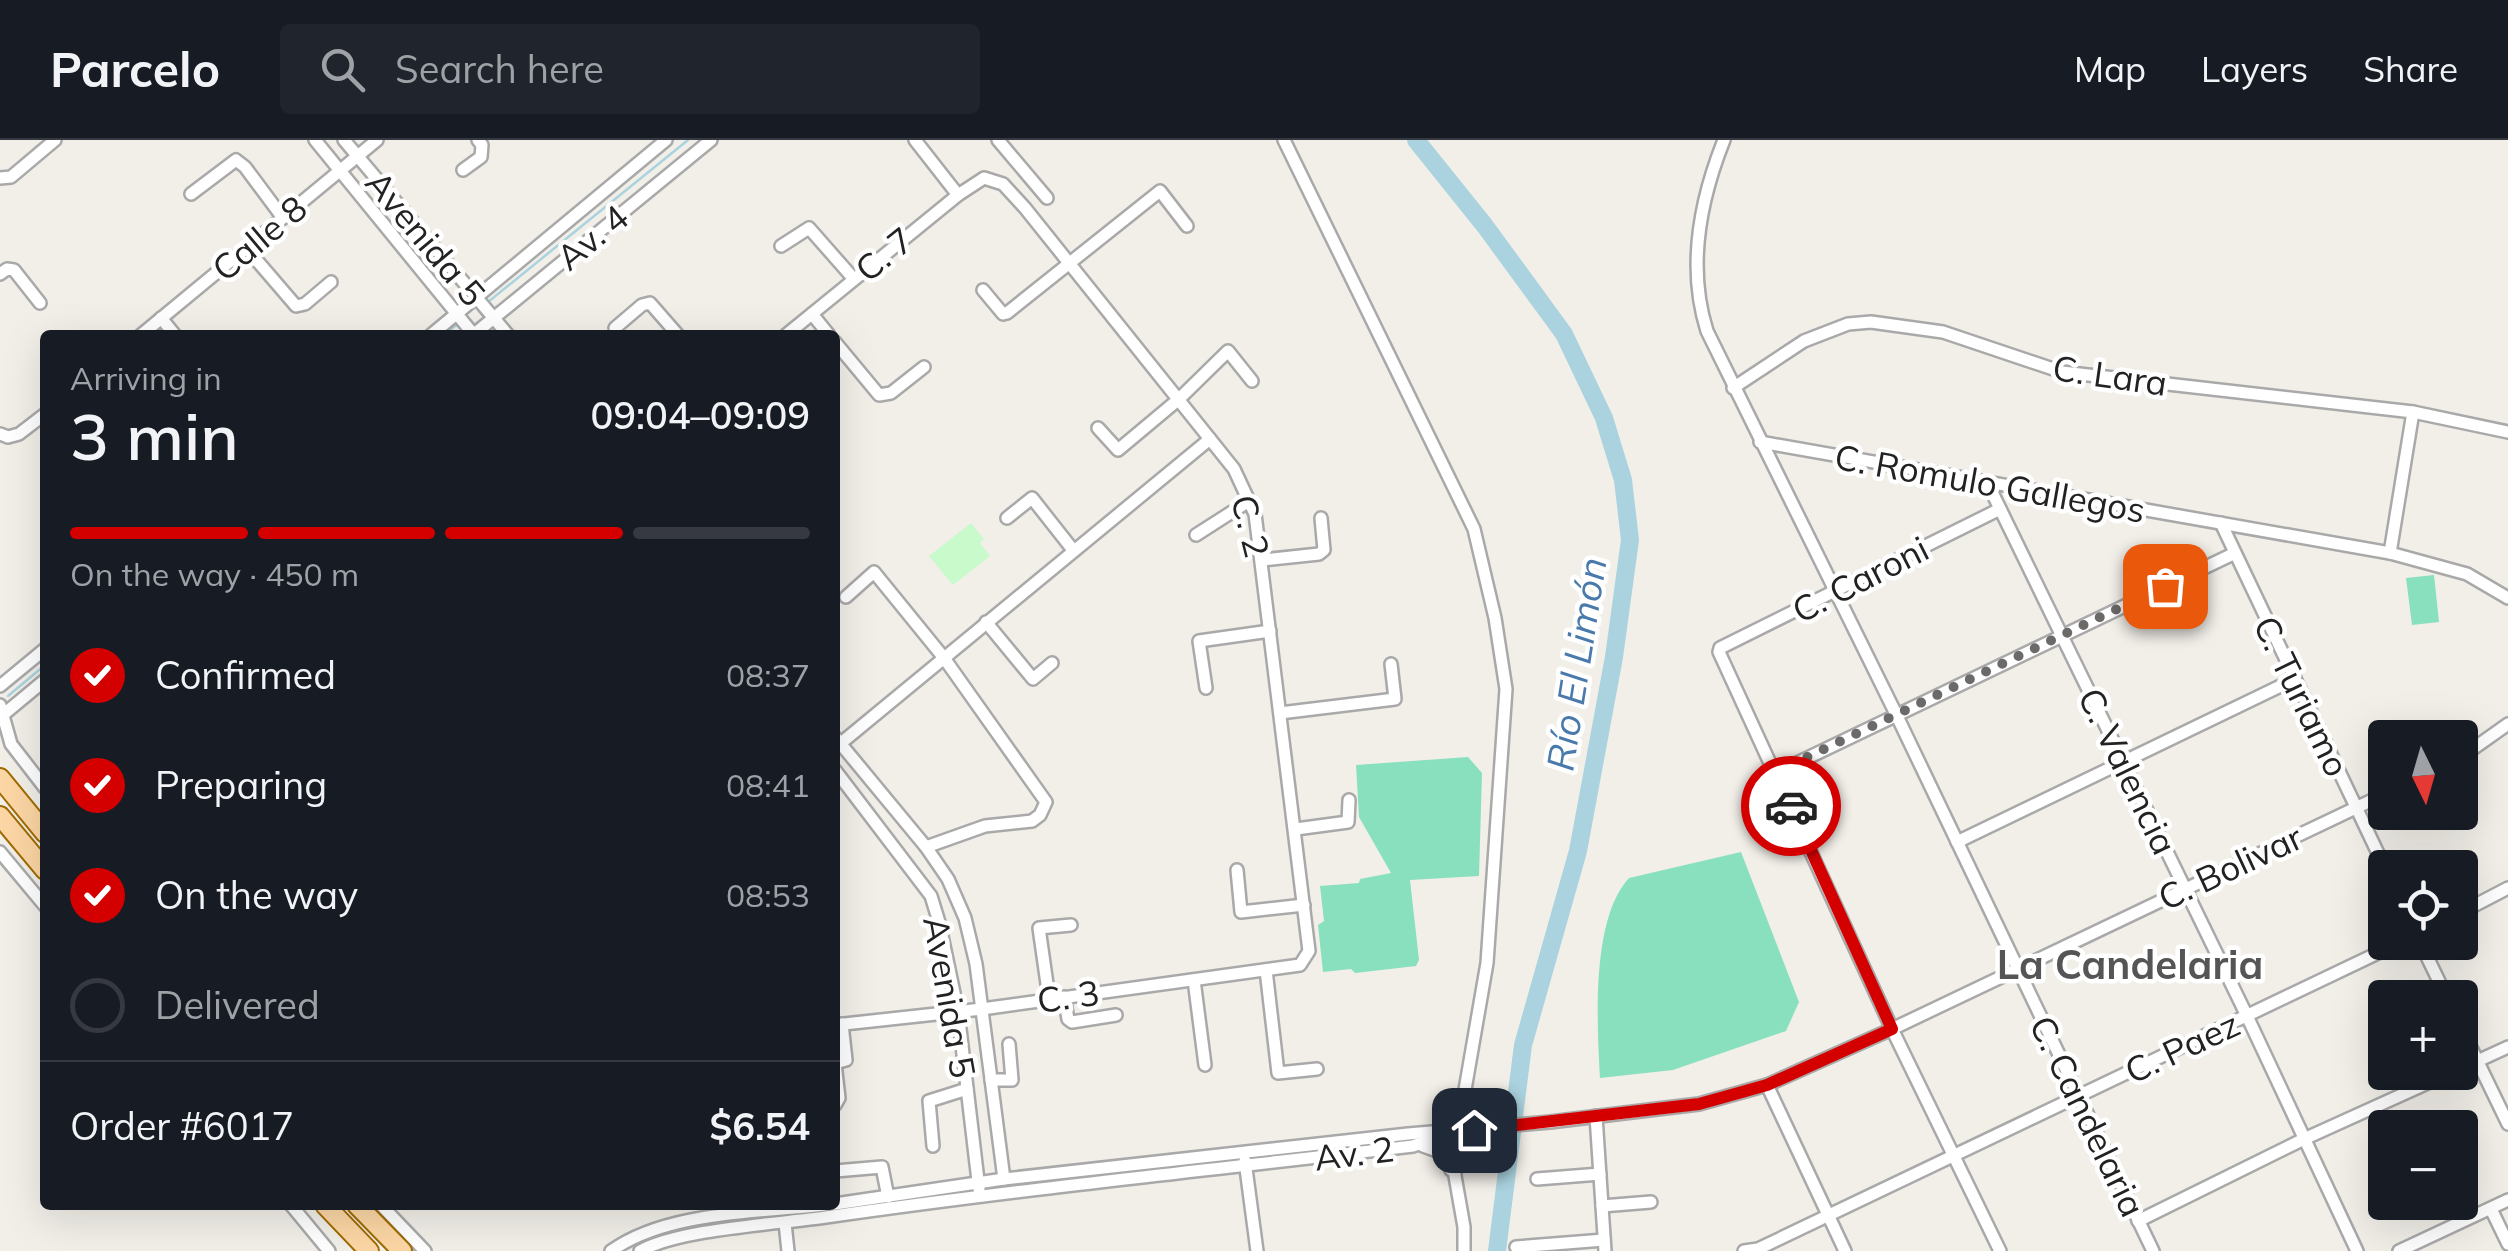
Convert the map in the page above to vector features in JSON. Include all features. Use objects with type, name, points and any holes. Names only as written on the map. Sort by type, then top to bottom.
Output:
[{"type":"main road","points":[[0,778],[40,827]]},
{"type":"main road","points":[[0,816],[40,864]]},
{"type":"main road","points":[[330,1210],[369,1251]]},
{"type":"main road","points":[[363,1210],[402,1251]]},
{"type":"street","points":[[0,178],[11,177],[55,140]]},
{"type":"street","name":"Avenida 5","points":[[316,140],[469,330]]},
{"type":"street","name":"Avenida 5","points":[[344,140],[504,330]]},
{"type":"street","name":"Calle 8","points":[[147,330],[377,140]]},
{"type":"street","points":[[464,170],[481,156],[482,144],[478,140]]},
{"type":"street","name":"Av. 4","points":[[437,330],[666,140]]},
{"type":"street","name":"Av. 4","points":[[479,330],[710,140]]},
{"type":"street","points":[[915,140],[958,195]]},
{"type":"street","points":[[998,140],[1047,198]]},
{"type":"street","points":[[1284,140],[1474,529],[1495,618],[1506,689],[1487,963],[1462,1107],[1452,1132],[1464,1251]]},
{"type":"street","name":"C. Candelaria","points":[[1724,140],[1705,194],[1699,231],[1700,309],[1707,331],[2153,1251]]},
{"type":"street","points":[[191,194],[236,160],[283,218]]},
{"type":"street","name":"C. 7","points":[[792,330],[984,178]]},
{"type":"street","name":"C. 2","points":[[984,178],[1003,184],[1069,262],[1234,469],[1255,514],[1309,951],[1300,965]]},
{"type":"street","points":[[983,290],[1002,314],[1008,314],[1160,191],[1187,226]]},
{"type":"street","points":[[780,246],[809,228],[854,278]]},
{"type":"street","points":[[247,249],[296,306],[331,282]]},
{"type":"street","points":[[0,274],[14,270],[40,303]]},
{"type":"street","points":[[615,328],[642,305],[650,303],[674,330]]},
{"type":"street","points":[[812,314],[825,330]]},
{"type":"street","points":[[161,318],[170,330]]},
{"type":"street","name":"C. Lara","points":[[1733,388],[1804,341],[1848,324],[1871,322],[1944,332],[2062,372],[2412,412],[2508,432]]},
{"type":"street","points":[[840,348],[879,395],[890,393],[924,366]]},
{"type":"street","points":[[1098,428],[1118,450],[1179,399],[1228,350],[1252,381]]},
{"type":"street","points":[[2390,553],[2412,412]]},
{"type":"street","points":[[0,434],[19,434],[40,418]]},
{"type":"street","points":[[840,739],[1210,439]]},
{"type":"street","name":"C. Romulo Gallegos","points":[[1760,442],[2390,553],[2467,574],[2508,598]]},
{"type":"street","name":"C. Valencia","points":[[1987,482],[2357,1251]]},
{"type":"street","points":[[1008,518],[1032,498],[1073,550]]},
{"type":"street","points":[[1196,535],[1249,501]]},
{"type":"street","name":"C. Caroni","points":[[1776,772],[1720,648],[2000,509]]},
{"type":"street","points":[[1262,560],[1319,554],[1324,550],[1321,518]]},
{"type":"street","name":"C. Turiamo","points":[[2220,523],[2376,850]]},
{"type":"street","points":[[2000,1251],[1892,1029],[1776,772],[2233,554]]},
{"type":"street","points":[[846,597],[874,572],[944,658],[1046,802],[1032,821],[986,826],[926,847]]},
{"type":"street","points":[[986,622],[1032,679],[1052,664]]},
{"type":"street","points":[[1206,688],[1199,641],[1270,630]]},
{"type":"street","points":[[0,686],[40,653]]},
{"type":"street","points":[[1280,713],[1396,699],[1391,664]]},
{"type":"street","points":[[1957,842],[2294,680]]},
{"type":"street","points":[[40,683],[2,709],[11,744],[40,782]]},
{"type":"street","points":[[2478,745],[2508,724]]},
{"type":"street","name":"Avenida 5","points":[[840,747],[926,847],[948,878],[965,918],[982,1008],[1004,1178]]},
{"type":"street","name":"Avenida 5","points":[[840,777],[930,896],[939,922],[958,1012],[979,1188]]},
{"type":"street","points":[[1296,829],[1348,822],[1349,800]]},
{"type":"street","name":"C. Bolivar","points":[[1452,1132],[1699,1104],[1767,1085],[2368,802]]},
{"type":"street","points":[[0,852],[40,900]]},
{"type":"street","points":[[1237,870],[1241,912],[1304,905]]},
{"type":"street","points":[[2478,904],[2508,888]]},
{"type":"street","points":[[1049,998],[1039,928],[1071,925]]},
{"type":"street","name":"C. Paez","points":[[1753,1250],[2368,958]]},
{"type":"street","name":"C. 3","points":[[840,1024],[958,1012],[1300,965]]},
{"type":"street","points":[[1266,970],[1278,1072],[1316,1068]]},
{"type":"street","points":[[1194,980],[1205,1065]]},
{"type":"street","points":[[1064,997],[1072,1022],[1116,1015]]},
{"type":"street","points":[[840,1033],[846,1060],[840,1062]]},
{"type":"street","points":[[992,1080],[1012,1080],[1009,1044]]},
{"type":"street","points":[[2508,1048],[2478,1061],[2508,1124]]},
{"type":"street","points":[[1767,1085],[1846,1251]]},
{"type":"street","points":[[932,1146],[929,1100],[967,1088]]},
{"type":"street","points":[[2138,1221],[2304,1138],[2412,1090]]},
{"type":"street","points":[[1516,1247],[1605,1246],[1596,1116]]},
{"type":"street","name":"Av. 2","points":[[640,1251],[671,1239],[979,1188],[1004,1178],[1413,1146],[1452,1132]]},
{"type":"street","name":"Av. 2","points":[[840,1203],[1245,1160],[1408,1134],[1452,1132]]},
{"type":"street","points":[[1413,1146],[1437,1148],[1455,1176]]},
{"type":"street","points":[[1245,1160],[1256,1251]]},
{"type":"street","points":[[840,1171],[882,1167],[888,1197]]},
{"type":"street","points":[[1538,1179],[1600,1174]]},
{"type":"street","points":[[2398,1251],[2508,1200]]},
{"type":"street","points":[[1602,1206],[1651,1202]]},
{"type":"street","points":[[2491,1208],[2508,1244]]},
{"type":"street","points":[[294,1210],[329,1251]]},
{"type":"street","points":[[386,1210],[425,1251]]},
{"type":"street","points":[[611,1251],[633,1236],[666,1225],[751,1210]]},
{"type":"street","points":[[785,1223],[788,1251]]},
{"type":"green space","points":[[971,523],[984,539],[980,543],[990,556],[953,585],[929,556]]},
{"type":"green space","points":[[2434,575],[2439,622],[2412,625],[2406,578]]},
{"type":"green space","points":[[1468,757],[1482,773],[1479,876],[1410,880],[1419,960],[1416,966],[1355,973],[1351,969],[1323,972],[1318,925],[1324,921],[1320,886],[1359,883],[1360,879],[1391,873],[1359,817],[1356,765]]},
{"type":"green space","points":[[1741,852],[1799,1002],[1786,1031],[1673,1070],[1600,1078],[1599,973],[1608,919],[1617,896],[1629,878]]},
{"type":"waterway","points":[[488,302],[688,140]]},
{"type":"waterway","name":"Río El Limón","points":[[1416,140],[1564,334],[1604,418],[1623,480],[1630,540],[1614,657],[1578,851],[1523,1045],[1497,1251]]},
{"type":"waterway","points":[[450,330],[458,324]]},
{"type":"waterway","points":[[8,696],[40,669]]},
{"type":"way so far","points":[[1791,806],[1776,772],[2165,586]]},
{"type":"district","name":"La Candelaria","points":[[2130,964]]},
{"type":"route","points":[[1474,1130],[1699,1104],[1767,1085],[1892,1029],[1791,806]]}]
